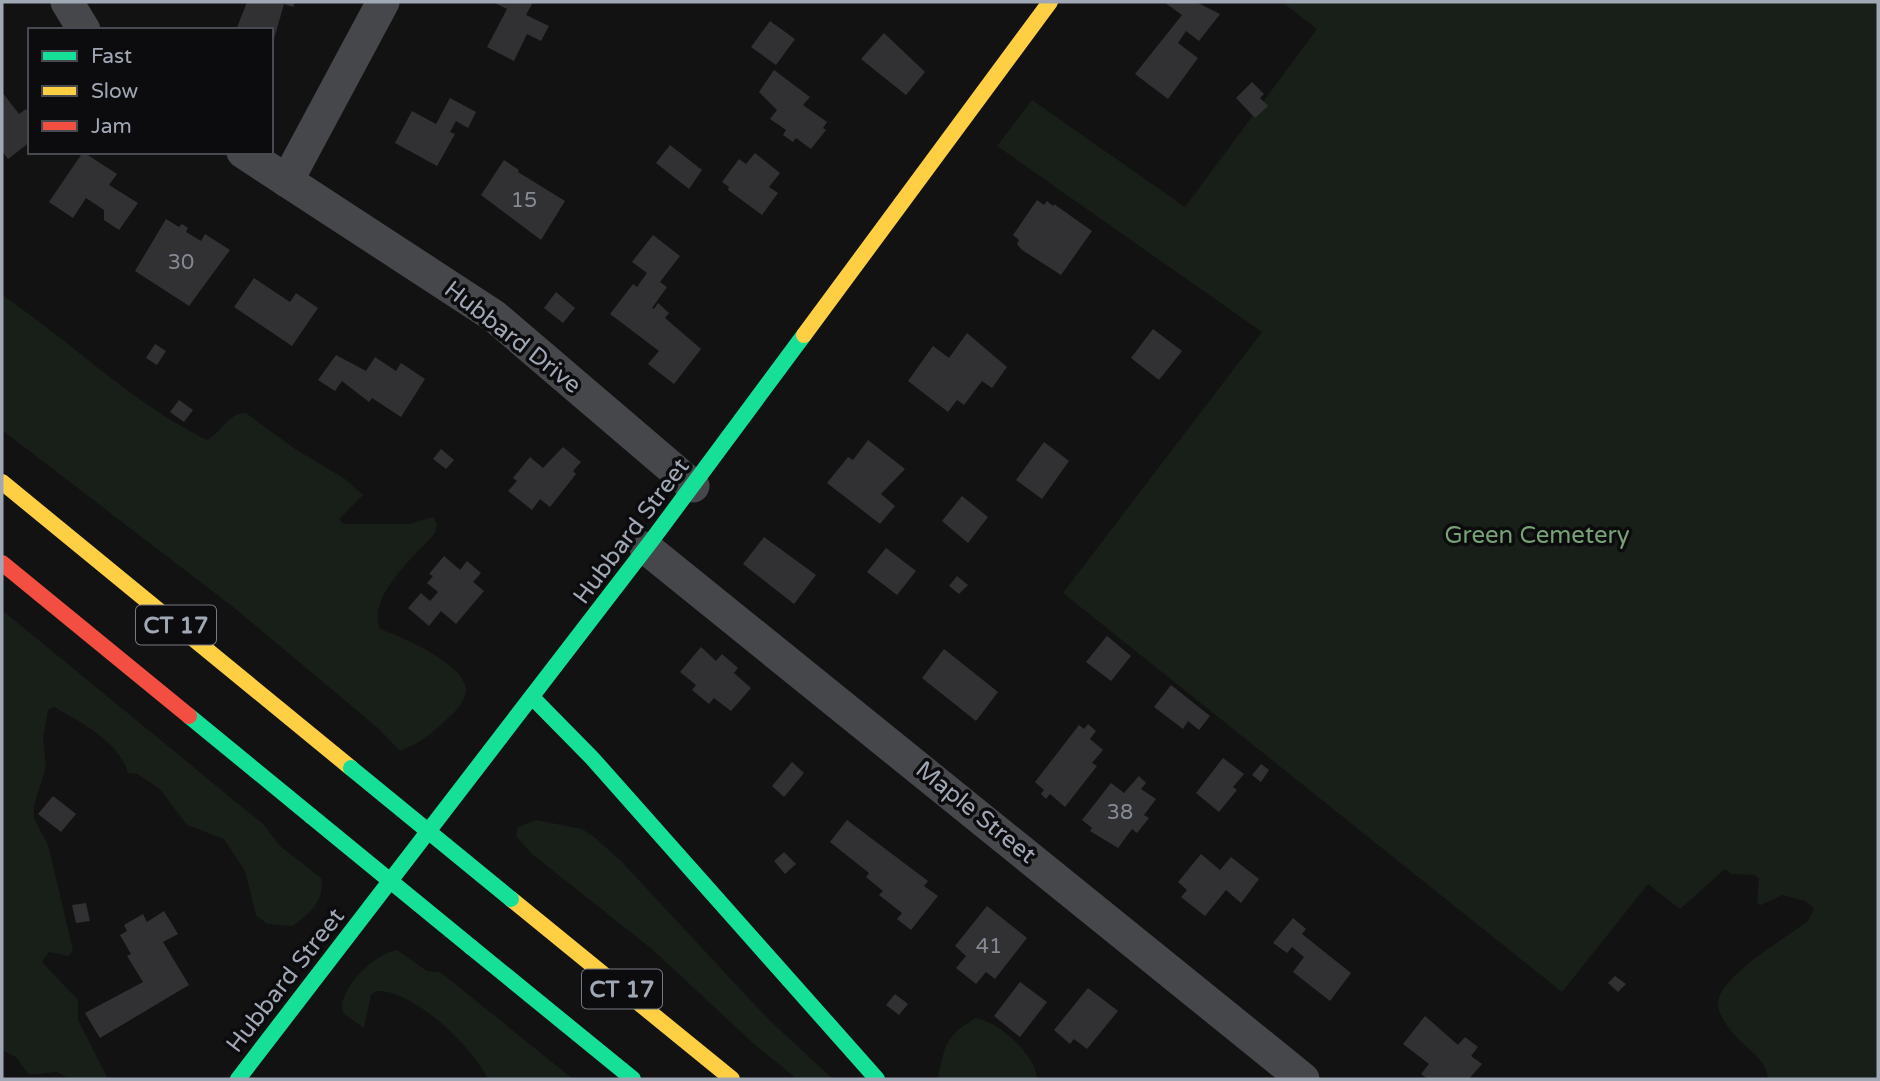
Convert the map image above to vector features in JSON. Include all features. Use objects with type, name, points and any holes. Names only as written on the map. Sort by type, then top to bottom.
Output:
[{"type":"main road","name":"Hubbard Street","points":[[237,1079],[693,486],[1050,2]]},
{"type":"main road","name":"CT 17","points":[[2,482],[732,1079]]},
{"type":"main road","name":"CT 17","points":[[2,563],[633,1079]]},
{"type":"main road","points":[[532,697],[592,758],[877,1079]]},
{"type":"street","points":[[67,2],[83,28]]},
{"type":"street","points":[[287,181],[383,2]]},
{"type":"street","name":"Hubbard Drive","points":[[246,154],[494,316],[693,486]]},
{"type":"street","name":"Maple Street","points":[[646,548],[1303,1079]]},
{"type":"green space","name":"Green Cemetery","points":[[1282,2],[1878,2],[1878,1079],[1768,1079],[1762,1062],[1733,1034],[1720,1014],[1718,1004],[1721,993],[1729,982],[1755,959],[1808,921],[1814,908],[1805,901],[1782,895],[1761,905],[1757,903],[1759,879],[1755,875],[1731,874],[1725,869],[1680,909],[1648,884],[1562,992],[1063,593],[1262,332],[997,146],[1032,100],[1185,207],[1317,29]]},
{"type":"green space","points":[[2,295],[127,390],[179,425],[207,440],[230,419],[246,413],[295,449],[345,479],[363,495],[339,519],[343,524],[409,524],[433,517],[437,524],[435,533],[386,590],[378,617],[380,629],[430,652],[455,670],[463,680],[466,690],[455,711],[426,737],[400,751],[379,729],[237,610],[2,430]]},
{"type":"green space","points":[[2,610],[264,825],[280,846],[321,878],[321,893],[315,906],[305,916],[293,926],[267,924],[256,915],[245,871],[224,839],[187,825],[160,789],[137,774],[128,773],[116,751],[107,742],[54,707],[48,710],[43,739],[46,767],[34,805],[34,818],[48,845],[73,950],[69,956],[49,952],[42,962],[78,1000],[78,1020],[108,1079],[69,1079],[57,1072],[29,1075],[16,1057],[2,1050]]},
{"type":"green space","points":[[536,820],[582,829],[594,837],[621,861],[767,1018],[833,1079],[797,1079],[753,1043],[653,950],[532,854],[516,836],[518,827]]},
{"type":"green space","points":[[397,950],[427,971],[440,972],[573,1079],[488,1079],[470,1052],[440,1022],[424,1009],[391,993],[376,991],[371,995],[364,1028],[343,1013],[342,1004],[351,983],[369,965]]},
{"type":"green space","points":[[976,1018],[995,1026],[1015,1041],[1030,1060],[1037,1079],[938,1079],[948,1042],[958,1030]]},
{"type":"building","points":[[247,2],[295,2],[293,7],[284,4],[273,42],[273,28],[237,28]]},
{"type":"building","points":[[493,2],[533,2],[526,15],[549,26],[541,41],[527,34],[514,61],[487,47],[507,9]]},
{"type":"building","points":[[1164,2],[1196,2],[1220,14],[1199,41],[1186,31],[1178,43],[1198,58],[1168,99],[1135,74],[1182,15]]},
{"type":"building","points":[[770,21],[795,39],[776,65],[751,47]]},
{"type":"building","points":[[884,33],[925,72],[906,95],[861,59]]},
{"type":"building","points":[[774,70],[810,97],[803,105],[827,122],[823,128],[826,130],[811,149],[796,138],[793,142],[783,135],[786,130],[770,119],[777,110],[759,92]]},
{"type":"building","points":[[1252,82],[1264,94],[1260,98],[1268,106],[1255,118],[1236,98]]},
{"type":"building","points":[[2,92],[19,114],[26,109],[28,111],[28,144],[8,159],[2,151]]},
{"type":"building","points":[[450,98],[476,112],[468,128],[456,121],[450,132],[455,134],[437,166],[395,143],[412,111],[436,124]]},
{"type":"building","points":[[670,145],[702,170],[689,189],[656,163]]},
{"type":"building","points":[[755,153],[780,173],[769,187],[778,193],[762,215],[728,190],[729,187],[722,182],[739,159],[746,164]]},
{"type":"building","points":[[82,154],[86,154],[117,174],[109,185],[138,203],[119,230],[104,220],[104,210],[86,198],[73,218],[49,202]]},
{"type":"building","points":[[504,160],[519,170],[518,172],[565,201],[541,240],[481,195]]},
{"type":"building","points":[[1037,200],[1044,205],[1047,201],[1053,206],[1054,204],[1092,231],[1061,275],[1022,250],[1017,244],[1019,240],[1013,235]]},
{"type":"building","points":[[166,219],[179,227],[182,224],[188,228],[186,232],[201,241],[205,234],[230,250],[189,306],[135,271]]},
{"type":"building","points":[[653,235],[680,256],[660,282],[667,287],[652,308],[658,303],[669,313],[665,318],[701,349],[674,384],[648,364],[659,351],[610,314],[633,284],[637,287],[647,273],[632,262]]},
{"type":"building","points":[[254,278],[290,302],[296,293],[318,308],[292,346],[234,307]]},
{"type":"building","points":[[556,292],[575,308],[563,323],[544,308]]},
{"type":"building","points":[[1153,329],[1182,351],[1159,380],[1131,358]]},
{"type":"building","points":[[967,333],[1007,367],[992,388],[982,381],[964,405],[957,400],[948,412],[908,381],[933,346],[949,358]]},
{"type":"building","points":[[155,344],[166,351],[157,365],[146,358]]},
{"type":"building","points":[[336,355],[366,371],[375,357],[396,371],[401,363],[425,379],[401,417],[372,398],[369,402],[342,381],[335,391],[318,380]]},
{"type":"building","points":[[179,400],[193,410],[184,422],[170,412]]},
{"type":"building","points":[[868,440],[905,469],[881,494],[895,506],[880,524],[827,483],[848,457],[853,460]]},
{"type":"building","points":[[1044,442],[1069,461],[1042,499],[1016,480]]},
{"type":"building","points":[[563,447],[581,462],[573,471],[576,474],[550,507],[540,499],[532,510],[508,491],[517,481],[513,478],[530,457],[543,468]]},
{"type":"building","points":[[441,449],[454,460],[446,469],[433,459]]},
{"type":"building","points":[[962,496],[988,517],[968,543],[942,521]]},
{"type":"building","points":[[764,537],[816,575],[794,604],[743,564]]},
{"type":"building","points":[[886,548],[916,571],[897,595],[867,572]]},
{"type":"building","points":[[444,556],[460,570],[467,561],[481,573],[473,582],[484,591],[456,624],[441,611],[429,626],[408,608],[421,593],[430,601],[438,592],[427,583],[433,576],[429,574]]},
{"type":"building","points":[[957,576],[968,585],[959,594],[949,586]]},
{"type":"building","points":[[1107,636],[1131,656],[1111,681],[1086,662]]},
{"type":"building","points":[[701,647],[716,661],[722,654],[738,668],[734,673],[751,688],[731,711],[714,698],[709,704],[692,690],[696,685],[680,672]]},
{"type":"building","points":[[944,649],[998,692],[976,721],[922,678]]},
{"type":"building","points":[[1171,685],[1210,716],[1199,730],[1188,721],[1183,729],[1154,707]]},
{"type":"building","points":[[1088,724],[1096,731],[1090,739],[1103,750],[1092,763],[1097,766],[1065,807],[1050,794],[1046,799],[1041,794],[1044,790],[1035,782],[1079,725],[1084,729]]},
{"type":"building","points":[[1223,758],[1244,774],[1233,787],[1237,790],[1219,812],[1196,793]]},
{"type":"building","points":[[792,762],[804,773],[784,797],[772,786]]},
{"type":"building","points":[[1261,764],[1269,770],[1261,782],[1252,775]]},
{"type":"building","points":[[1139,776],[1146,783],[1141,789],[1156,799],[1144,815],[1149,818],[1137,833],[1132,829],[1118,848],[1090,831],[1092,828],[1082,820],[1111,783],[1124,793]]},
{"type":"building","points":[[53,796],[76,814],[61,832],[38,814]]},
{"type":"building","points":[[847,820],[928,881],[924,886],[938,896],[911,930],[897,919],[902,913],[879,895],[883,891],[866,877],[869,873],[830,842]]},
{"type":"building","points":[[784,852],[796,864],[785,874],[774,861]]},
{"type":"building","points":[[1201,854],[1220,870],[1231,857],[1259,879],[1241,903],[1226,890],[1205,916],[1181,897],[1187,890],[1178,882]]},
{"type":"building","points":[[86,903],[90,921],[76,923],[72,905]]},
{"type":"building","points":[[987,906],[1027,938],[995,979],[986,972],[976,984],[956,968],[966,956],[955,946]]},
{"type":"building","points":[[164,911],[178,934],[163,942],[189,985],[100,1038],[85,1013],[143,982],[127,956],[131,954],[120,935],[127,931],[124,925],[143,914],[147,922]]},
{"type":"building","points":[[1293,918],[1306,929],[1302,934],[1351,973],[1330,1001],[1293,972],[1304,957],[1292,947],[1287,953],[1273,943]]},
{"type":"building","points":[[1615,976],[1626,984],[1618,992],[1608,983]]},
{"type":"building","points":[[1020,982],[1047,1002],[1020,1037],[994,1016]]},
{"type":"building","points":[[1088,988],[1118,1011],[1087,1049],[1074,1039],[1070,1044],[1054,1030]]},
{"type":"building","points":[[895,994],[908,1004],[899,1015],[886,1005]]},
{"type":"building","points":[[1425,1016],[1458,1045],[1465,1037],[1478,1047],[1471,1056],[1482,1064],[1469,1079],[1428,1079],[1421,1074],[1429,1064],[1403,1044]]},
{"type":"traffic: fast","points":[[238,1079],[652,540],[804,335]]},
{"type":"traffic: fast","points":[[532,697],[592,758],[877,1079]]},
{"type":"traffic: fast","points":[[189,716],[311,816]]},
{"type":"traffic: fast","points":[[351,768],[511,899]]},
{"type":"traffic: fast","points":[[311,816],[471,947]]},
{"type":"traffic: fast","points":[[471,947],[633,1079]]},
{"type":"traffic: slow","points":[[804,335],[1050,2]]},
{"type":"traffic: slow","points":[[2,482],[351,768]]},
{"type":"traffic: slow","points":[[511,899],[732,1079]]},
{"type":"traffic: jam","points":[[2,563],[189,716]]}]
